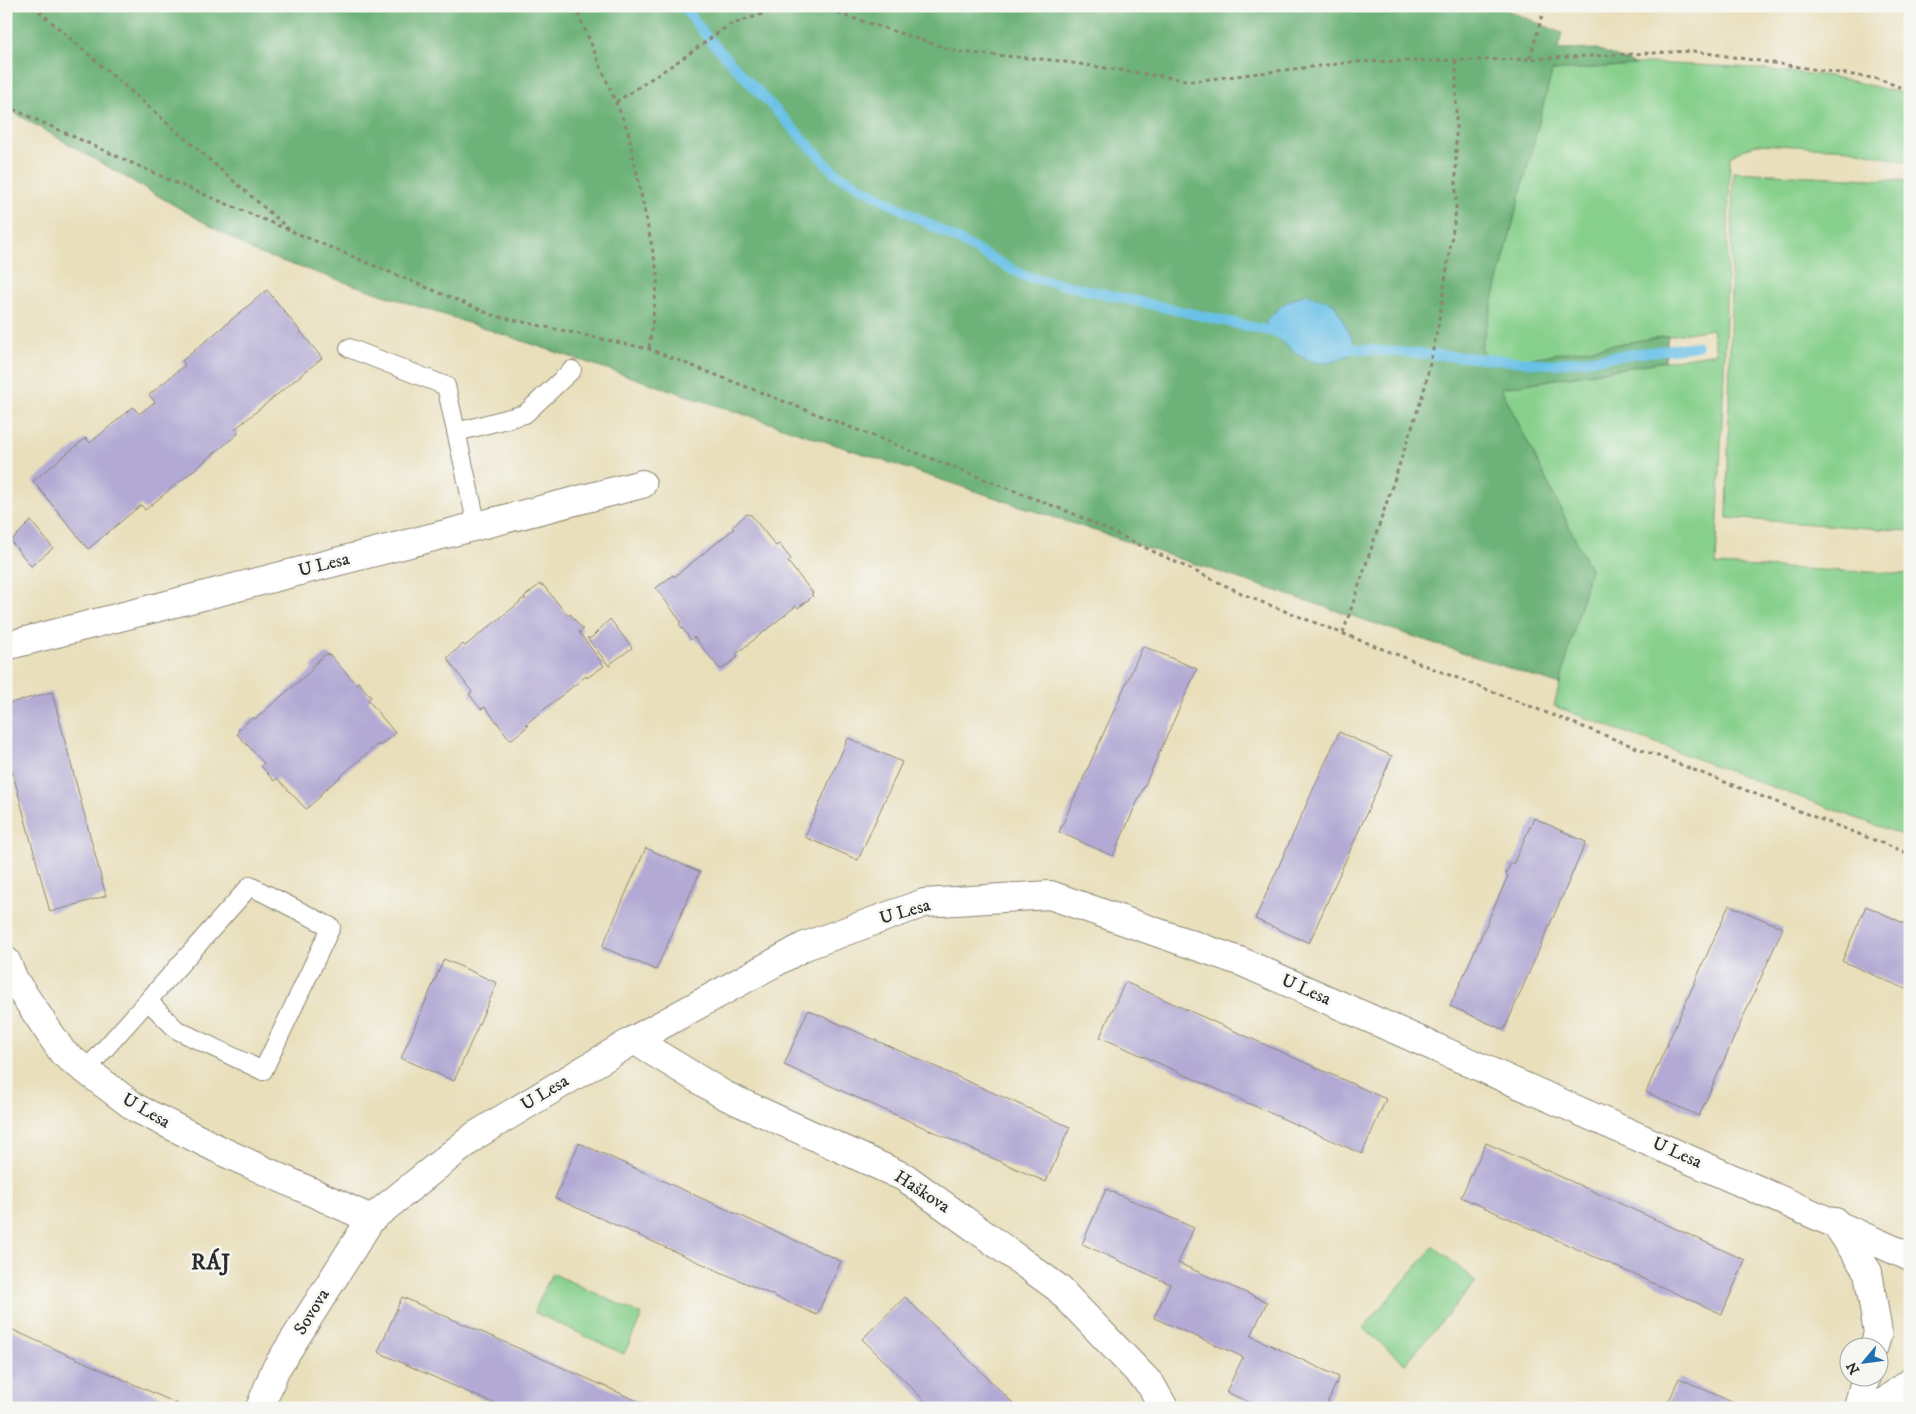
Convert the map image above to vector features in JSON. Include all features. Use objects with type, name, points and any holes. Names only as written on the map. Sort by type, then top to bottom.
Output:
[{"type":"street","name":"U Lesa","points":[[6,646],[642,484]]},
{"type":"street","name":"U Lesa","points":[[6,962],[14,980],[63,1053],[136,1108],[226,1153],[371,1219],[476,1134],[634,1040],[804,946],[924,903],[1050,895],[1242,962],[1835,1222],[1910,1257]]},
{"type":"street","name":"Haškova","points":[[634,1040],[724,1095],[906,1178],[1058,1288],[1151,1385],[1164,1408]]},
{"type":"street","name":"Sovova","points":[[260,1408],[275,1370],[371,1219]]},
{"type":"street","points":[[1835,1222],[1868,1272],[1877,1336]]},
{"type":"street","points":[[1877,1408],[1910,1382]]},
{"type":"street","points":[[1858,1408],[1864,1386]]},
{"type":"lane","points":[[349,348],[446,386],[477,526]]},
{"type":"lane","points":[[457,432],[525,414],[572,370]]},
{"type":"lane","points":[[86,1070],[250,886],[331,927],[263,1071],[177,1030],[148,1001]]},
{"type":"path","points":[[33,6],[292,232]]},
{"type":"path","points":[[575,6],[628,131],[658,276],[649,348]]},
{"type":"path","points":[[616,102],[683,58],[728,25],[787,6]]},
{"type":"path","points":[[815,6],[959,52],[1052,60],[1193,81],[1353,62],[1530,59],[1693,51],[1879,78],[1910,91]]},
{"type":"path","points":[[1530,59],[1545,6]]},
{"type":"path","points":[[1343,633],[1424,391],[1438,326],[1456,210],[1456,60]]},
{"type":"path","points":[[6,106],[174,182],[495,316],[649,348],[1074,514],[1254,598],[1910,854]]},
{"type":"green space","points":[[6,6],[1497,6],[1562,33],[1558,50],[1597,49],[1636,65],[1552,71],[1481,347],[1489,363],[1494,364],[1668,336],[1665,361],[1501,388],[1590,569],[1560,685],[257,253],[6,108]]},
{"type":"green space","points":[[1649,63],[1737,67],[1830,76],[1910,95],[1910,163],[1850,149],[1757,144],[1730,156],[1725,349],[1716,565],[1910,574],[1910,838],[1554,706],[1590,569],[1501,388],[1716,353],[1712,329],[1494,364],[1489,363],[1481,347],[1552,71]]},
{"type":"green space","points":[[1733,172],[1910,181],[1910,531],[1727,518]]},
{"type":"green space","points":[[1434,1246],[1476,1282],[1405,1364],[1363,1328]]},
{"type":"green space","points":[[552,1273],[642,1315],[624,1354],[534,1312]]},
{"type":"water","points":[[1305,294],[1334,303],[1358,350],[1331,362],[1313,362],[1297,354],[1275,335],[1265,322],[1283,304]]},
{"type":"building","points":[[267,290],[322,358],[235,429],[239,433],[145,510],[141,505],[88,549],[33,481],[86,438],[90,443],[133,407],[139,414],[155,402],[149,395],[185,365],[182,361]]},
{"type":"building","points":[[747,514],[751,515],[776,546],[779,544],[791,559],[788,562],[813,593],[811,594],[813,596],[798,608],[796,606],[736,654],[738,657],[722,669],[719,668],[694,637],[691,640],[679,624],[681,622],[656,588],[673,575],[674,577],[734,529],[732,527]]},
{"type":"building","points":[[31,521],[53,548],[31,566],[9,539],[12,540]]},
{"type":"building","points":[[540,584],[541,586],[543,585],[568,616],[570,614],[583,630],[579,632],[604,666],[587,678],[586,676],[526,724],[528,726],[512,739],[509,738],[485,707],[481,709],[469,694],[472,692],[448,660],[448,657],[463,644],[465,646],[522,599],[526,599],[524,597]]},
{"type":"building","points":[[610,619],[632,648],[610,664],[610,667],[587,638],[591,638]]},
{"type":"building","points":[[1143,646],[1197,669],[1113,856],[1059,832]]},
{"type":"building","points":[[326,654],[330,655],[356,684],[358,682],[371,697],[368,700],[395,733],[379,746],[378,744],[320,794],[321,796],[306,809],[277,778],[274,781],[261,766],[264,763],[237,734],[238,730],[253,717],[255,719],[313,669],[311,667]]},
{"type":"building","points":[[52,692],[106,896],[50,912],[6,748],[6,704]]},
{"type":"building","points":[[1339,732],[1392,756],[1309,943],[1255,919]]},
{"type":"building","points":[[848,738],[902,762],[858,860],[805,837]]},
{"type":"building","points":[[1534,818],[1586,842],[1504,1030],[1450,1006],[1508,876],[1506,874],[1511,863],[1513,864]]},
{"type":"building","points":[[646,848],[700,872],[656,970],[602,947]]},
{"type":"building","points":[[1729,905],[1783,928],[1699,1116],[1646,1092]]},
{"type":"building","points":[[1866,906],[1910,926],[1910,991],[1842,961]]},
{"type":"building","points":[[444,959],[497,983],[454,1081],[401,1058]]},
{"type":"building","points":[[1125,982],[1386,1099],[1362,1154],[1100,1037]]},
{"type":"building","points":[[808,1010],[1070,1127],[1046,1182],[784,1065]]},
{"type":"building","points":[[579,1143],[841,1261],[817,1315],[555,1198]]},
{"type":"building","points":[[1486,1143],[1745,1260],[1722,1314],[1461,1197]]},
{"type":"building","points":[[1106,1189],[1194,1228],[1178,1263],[1267,1302],[1251,1336],[1339,1377],[1325,1408],[1262,1408],[1226,1392],[1243,1357],[1154,1318],[1170,1284],[1082,1244]]},
{"type":"building","points":[[402,1297],[653,1408],[504,1408],[465,1391],[378,1352]]},
{"type":"building","points":[[905,1297],[1018,1408],[932,1408],[862,1339]]},
{"type":"building","points":[[6,1327],[187,1408],[6,1408]]},
{"type":"building","points":[[1679,1378],[1734,1403],[1732,1408],[1666,1408]]},
{"type":"waterway","points":[[683,6],[707,37],[835,173],[1024,276],[1283,334]]},
{"type":"waterway","points":[[1346,348],[1553,364],[1697,346]]},
{"type":"district","name":"RÁJ","points":[[211,1262]]}]
